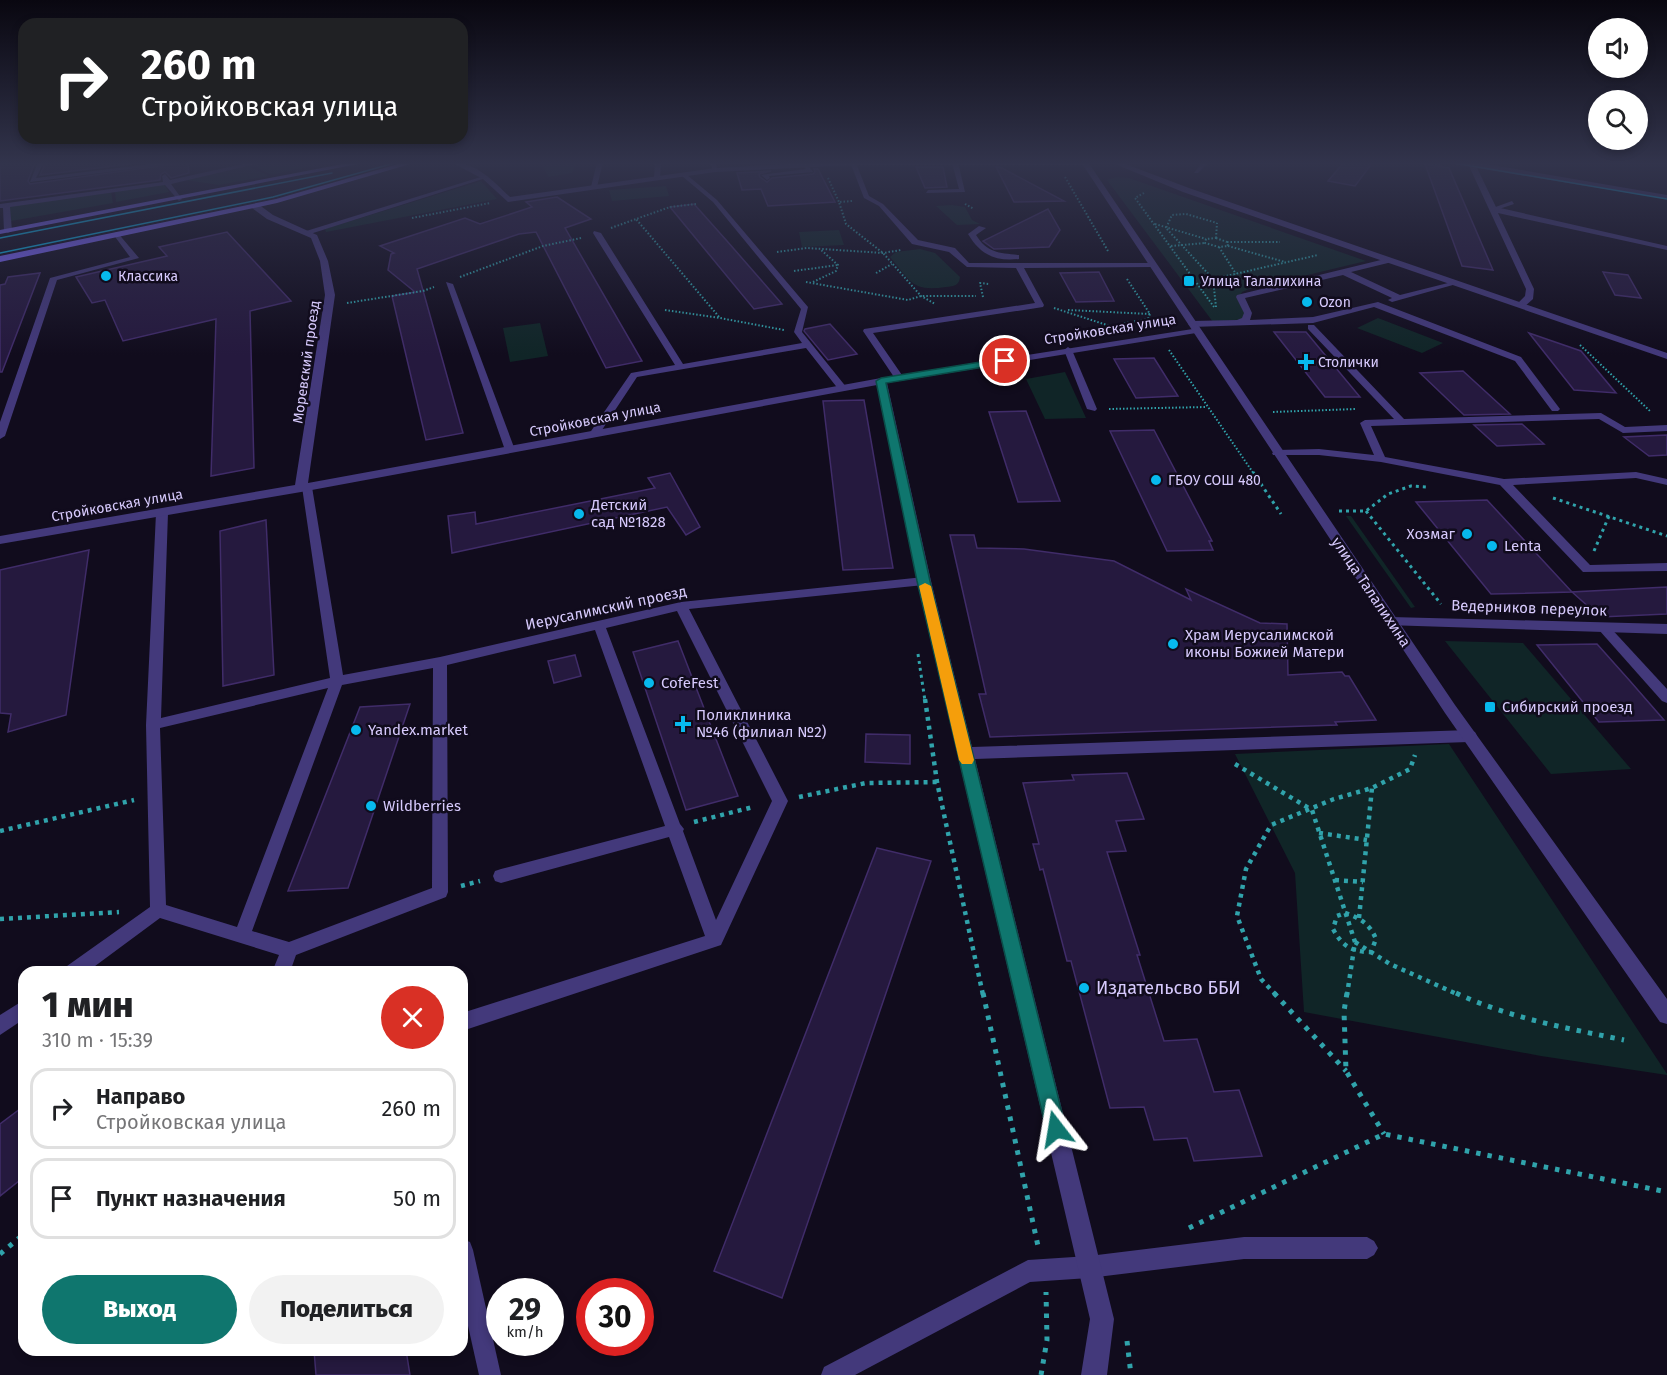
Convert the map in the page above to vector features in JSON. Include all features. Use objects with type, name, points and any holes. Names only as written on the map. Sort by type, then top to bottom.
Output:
[{"type":"main road","points":[[4,232],[35,226]]},
{"type":"main road","points":[[0,259],[156,226]]},
{"type":"street","points":[[293,226],[307,232]]},
{"type":"street","name":"улица Талалихина","points":[[1131,226],[1194,327],[1391,622],[1667,1015]]},
{"type":"street","points":[[1292,226],[1667,356]]},
{"type":"street","points":[[1501,226],[1530,289],[1530,297],[1521,305]]},
{"type":"street","points":[[1570,226],[1667,248]]},
{"type":"street","name":"Моревский проезд","points":[[304,488],[330,295],[324,261],[314,237],[307,232]]},
{"type":"street","name":"Стройковская улица","points":[[0,540],[304,488],[890,379],[1194,327]]},
{"type":"street","points":[[890,379],[924,581],[1102,1319],[1094,1375]]},
{"type":"street","name":"Ведерников переулок","points":[[1391,622],[1667,629]]},
{"type":"street","points":[[965,753],[1469,736]]},
{"type":"lane","points":[[307,232],[326,226]]},
{"type":"lane","points":[[736,226],[805,309],[798,332],[842,388]]},
{"type":"lane","points":[[900,226],[915,242],[952,250],[968,265],[1019,266],[1150,260]]},
{"type":"lane","points":[[982,228],[972,234],[980,248],[991,255],[1150,260]]},
{"type":"lane","points":[[597,233],[681,367]]},
{"type":"lane","points":[[0,436],[54,278],[135,258],[117,234]]},
{"type":"lane","points":[[1239,322],[1246,319],[1248,313],[1240,297],[1389,260]]},
{"type":"lane","points":[[890,379],[867,331],[1040,305],[1019,266]]},
{"type":"lane","points":[[1344,272],[1399,298]]},
{"type":"lane","points":[[447,283],[510,450]]},
{"type":"lane","points":[[1194,327],[1239,322],[1313,320],[1456,283]]},
{"type":"lane","points":[[1375,304],[1518,359],[1555,409]]},
{"type":"lane","points":[[1311,327],[1401,421]]},
{"type":"lane","points":[[594,434],[634,375],[807,345]]},
{"type":"lane","points":[[1068,350],[1092,409]]},
{"type":"lane","points":[[1381,459],[1365,423],[1601,416],[1623,430],[1667,428]]},
{"type":"lane","points":[[1277,453],[1319,452],[1381,459],[1504,482],[1636,475],[1667,482]]},
{"type":"lane","points":[[1504,482],[1587,569],[1667,567]]},
{"type":"lane","points":[[243,936],[337,681],[304,488]]},
{"type":"lane","points":[[158,910],[153,725],[162,513]]},
{"type":"lane","name":"Иерусалимский проезд","points":[[153,725],[337,681],[440,662],[681,606],[924,581]]},
{"type":"lane","points":[[468,1020],[715,940],[780,801],[681,606]]},
{"type":"lane","points":[[599,625],[676,828],[715,940]]},
{"type":"lane","points":[[1603,627],[1667,698]]},
{"type":"lane","points":[[158,910],[289,950],[440,892],[440,662]]},
{"type":"lane","points":[[501,876],[676,828]]},
{"type":"lane","points":[[81,966],[158,910]]},
{"type":"lane","points":[[283,966],[289,950]]},
{"type":"lane","points":[[0,1026],[18,1012]]},
{"type":"lane","points":[[832,1375],[1028,1271],[1089,1267],[1244,1248],[1367,1248]]},
{"type":"lane","points":[[468,1277],[490,1375]]},
{"type":"path","points":[[328,306],[423,291],[543,246],[573,241],[616,226]]},
{"type":"path","points":[[642,226],[720,318]]},
{"type":"path","points":[[849,226],[883,253],[921,297]]},
{"type":"path","points":[[1156,226],[1216,310],[1213,279],[1180,246],[1166,228]]},
{"type":"path","points":[[1160,226],[1206,239],[1216,238],[1227,242],[1286,242]]},
{"type":"path","points":[[1216,238],[1217,226]]},
{"type":"path","points":[[1204,243],[1206,239]]},
{"type":"path","points":[[1227,242],[1228,246]]},
{"type":"path","points":[[1170,246],[1204,243],[1219,247],[1228,246],[1286,262]]},
{"type":"path","points":[[1219,247],[1236,274]]},
{"type":"path","points":[[759,255],[807,248],[883,253]]},
{"type":"path","points":[[819,249],[838,265]]},
{"type":"path","points":[[1213,279],[1318,255]]},
{"type":"path","points":[[876,273],[892,264]]},
{"type":"path","points":[[775,274],[838,265]]},
{"type":"path","points":[[813,282],[836,271],[838,265]]},
{"type":"path","points":[[784,284],[813,282],[908,300],[921,297],[992,298]]},
{"type":"path","points":[[983,297],[980,284],[990,284]]},
{"type":"path","points":[[1040,305],[1065,310],[1110,326]]},
{"type":"path","points":[[645,307],[798,332]]},
{"type":"path","points":[[1065,310],[1150,314]]},
{"type":"path","points":[[1578,342],[1651,412]]},
{"type":"path","points":[[1092,409],[1207,407]]},
{"type":"path","points":[[1266,412],[1389,408]]},
{"type":"path","points":[[1338,511],[1366,511],[1389,494],[1412,486],[1431,487]]},
{"type":"path","points":[[1546,496],[1667,536]]},
{"type":"path","points":[[1366,511],[1456,623]]},
{"type":"path","points":[[1587,569],[1609,516]]},
{"type":"path","points":[[1384,1134],[1346,1071],[1262,979],[1237,916],[1246,869],[1271,825],[1334,799],[1372,788],[1410,769],[1421,738]]},
{"type":"path","points":[[1203,745],[1312,810],[1355,942],[1344,1011],[1346,1071]]},
{"type":"path","points":[[676,828],[780,801],[866,783],[937,782],[1044,1270],[1047,1340],[1041,1375]]},
{"type":"path","points":[[1359,918],[1372,788]]},
{"type":"path","points":[[0,831],[155,796]]},
{"type":"path","points":[[1319,834],[1367,840]]},
{"type":"path","points":[[440,892],[501,876]]},
{"type":"path","points":[[1335,880],[1363,882]]},
{"type":"path","points":[[0,919],[158,910]]},
{"type":"path","points":[[1345,913],[1359,918],[1371,927],[1376,939],[1371,952],[1353,952],[1340,944],[1333,928],[1337,916],[1345,913]]},
{"type":"path","points":[[1355,942],[1390,964],[1488,1008],[1554,1026],[1624,1040]]},
{"type":"path","points":[[1181,1232],[1384,1134],[1667,1192]]},
{"type":"path","points":[[0,1254],[18,1239]]},
{"type":"green space","points":[[334,226],[356,226],[326,232],[325,229]]},
{"type":"green space","points":[[1141,226],[1267,226],[1366,261],[1249,289],[1242,292],[1240,297],[1246,319],[1213,322]]},
{"type":"green space","points":[[839,230],[844,245],[802,247],[799,232]]},
{"type":"green space","points":[[920,249],[935,253],[960,277],[957,284],[934,288],[918,286],[890,257],[896,252]]},
{"type":"green space","points":[[1378,318],[1443,343],[1422,353],[1357,328]]},
{"type":"green space","points":[[540,323],[548,356],[510,362],[503,328]]},
{"type":"green space","points":[[1065,372],[1086,418],[1045,419],[1026,379]]},
{"type":"green space","points":[[1346,516],[1351,516],[1415,607],[1411,608]]},
{"type":"green space","points":[[1445,641],[1523,643],[1631,769],[1551,774]]},
{"type":"green space","points":[[1449,744],[1667,1075],[1541,1056],[1304,1012],[1295,873],[1235,754]]},
{"type":"building","points":[[440,226],[570,226],[565,228],[642,361],[606,368],[536,232],[519,234],[417,269],[463,433],[426,440],[392,296],[415,292],[388,270],[391,254],[394,253],[380,246]]},
{"type":"building","points":[[686,226],[714,226],[782,304],[754,309]]},
{"type":"building","points":[[1013,226],[1058,226],[1060,230],[1049,247],[994,249],[983,241]]},
{"type":"building","points":[[1448,226],[1474,226],[1493,270],[1462,266]]},
{"type":"building","points":[[227,232],[291,301],[250,311],[254,468],[211,476],[216,319],[123,341],[105,300],[92,303],[76,277],[167,256],[159,247]]},
{"type":"building","points":[[1099,272],[1114,301],[1076,302],[1060,273]]},
{"type":"building","points":[[1603,272],[1628,275],[1641,298],[1615,295]]},
{"type":"building","points":[[40,273],[2,372],[0,372],[0,285],[5,284],[8,277]]},
{"type":"building","points":[[830,324],[857,354],[828,360],[804,331]]},
{"type":"building","points":[[1274,332],[1306,332],[1360,397],[1325,397]]},
{"type":"building","points":[[1529,333],[1581,351],[1616,393],[1574,390]]},
{"type":"building","points":[[1154,358],[1178,396],[1136,398],[1114,359]]},
{"type":"building","points":[[1463,371],[1510,414],[1464,415],[1420,373]]},
{"type":"building","points":[[864,400],[893,568],[843,570],[823,401]]},
{"type":"building","points":[[1026,411],[1060,501],[1018,502],[989,412]]},
{"type":"building","points":[[1522,424],[1544,444],[1497,446],[1474,425]]},
{"type":"building","points":[[1154,430],[1212,541],[1209,541],[1213,550],[1167,551],[1110,431]]},
{"type":"building","points":[[1667,435],[1667,455],[1649,456],[1624,437]]},
{"type":"building","name":"Детский сад №1828","points":[[670,473],[700,527],[686,535],[667,507],[452,553],[448,516],[475,512],[476,524],[655,488],[648,478]]},
{"type":"building","points":[[1487,500],[1572,592],[1491,594],[1416,502]]},
{"type":"building","points":[[266,520],[274,675],[223,686],[220,531]]},
{"type":"building","points":[[950,535],[974,535],[977,548],[1024,549],[1114,561],[1191,600],[1186,589],[1260,623],[1287,624],[1288,675],[1342,672],[1345,676],[1349,676],[1376,720],[1335,722],[1337,725],[990,737],[979,694],[986,694]]},
{"type":"building","points":[[89,550],[66,715],[8,732],[11,714],[0,713],[0,570]]},
{"type":"building","points":[[1667,587],[1667,614],[1600,617],[1572,592]]},
{"type":"building","name":"Поликлиника №46 (филиал №2)","points":[[678,641],[738,796],[686,810],[633,652]]},
{"type":"building","points":[[1597,644],[1664,720],[1599,722],[1537,645]]},
{"type":"building","points":[[575,655],[581,676],[554,683],[548,661]]},
{"type":"building","points":[[410,704],[348,888],[288,891],[360,707]]},
{"type":"building","points":[[866,734],[910,735],[910,764],[865,762]]},
{"type":"building","points":[[1127,773],[1144,819],[1116,821],[1126,851],[1107,852],[1140,955],[1137,955],[1164,1041],[1197,1039],[1214,1092],[1239,1090],[1262,1156],[1194,1161],[1187,1138],[1154,1140],[1144,1107],[1110,1108],[1071,961],[1067,961],[1043,869],[1040,870],[1033,844],[1039,844],[1023,783],[1074,780],[1072,775]]},
{"type":"building","points":[[877,848],[931,861],[782,1298],[714,1271]]},
{"type":"building","points":[[18,1110],[18,1182],[0,1196],[0,1124]]},
{"type":"building","points":[[314,1356],[407,1356],[410,1375],[316,1375]]},
{"type":"tram line","points":[[0,238],[60,226]]},
{"type":"tram line","points":[[0,253],[131,226]]},
{"type":"slow traffic","points":[[925,586],[967,760]]},
{"type":"place","name":"Классика","points":[[106,276]]},
{"type":"place","name":"Улица Талалихина","points":[[1189,281]]},
{"type":"place","name":"Ozon","points":[[1307,302]]},
{"type":"place","name":"Столички","points":[[1306,362]]},
{"type":"place","name":"ГБОУ СОШ 480","points":[[1156,480]]},
{"type":"place","name":"Детский сад №1828","points":[[579,514]]},
{"type":"place","name":"Хозмаг","points":[[1467,534]]},
{"type":"place","name":"Lenta","points":[[1492,546]]},
{"type":"place","name":"Храм Иерусалимской иконы Божией Матери","points":[[1173,644]]},
{"type":"place","name":"CofeFest","points":[[649,683]]},
{"type":"place","name":"Сибирский проезд","points":[[1490,707]]},
{"type":"place","name":"Поликлиника №46 (филиал №2)","points":[[683,724]]},
{"type":"place","name":"Yandex.market","points":[[356,730]]},
{"type":"place","name":"Wildberries","points":[[371,806]]},
{"type":"place","name":"Издательсво ББИ","points":[[1084,988]]},
{"type":"route","points":[[1005,361],[881,381],[924,581],[1056,1129]]}]
